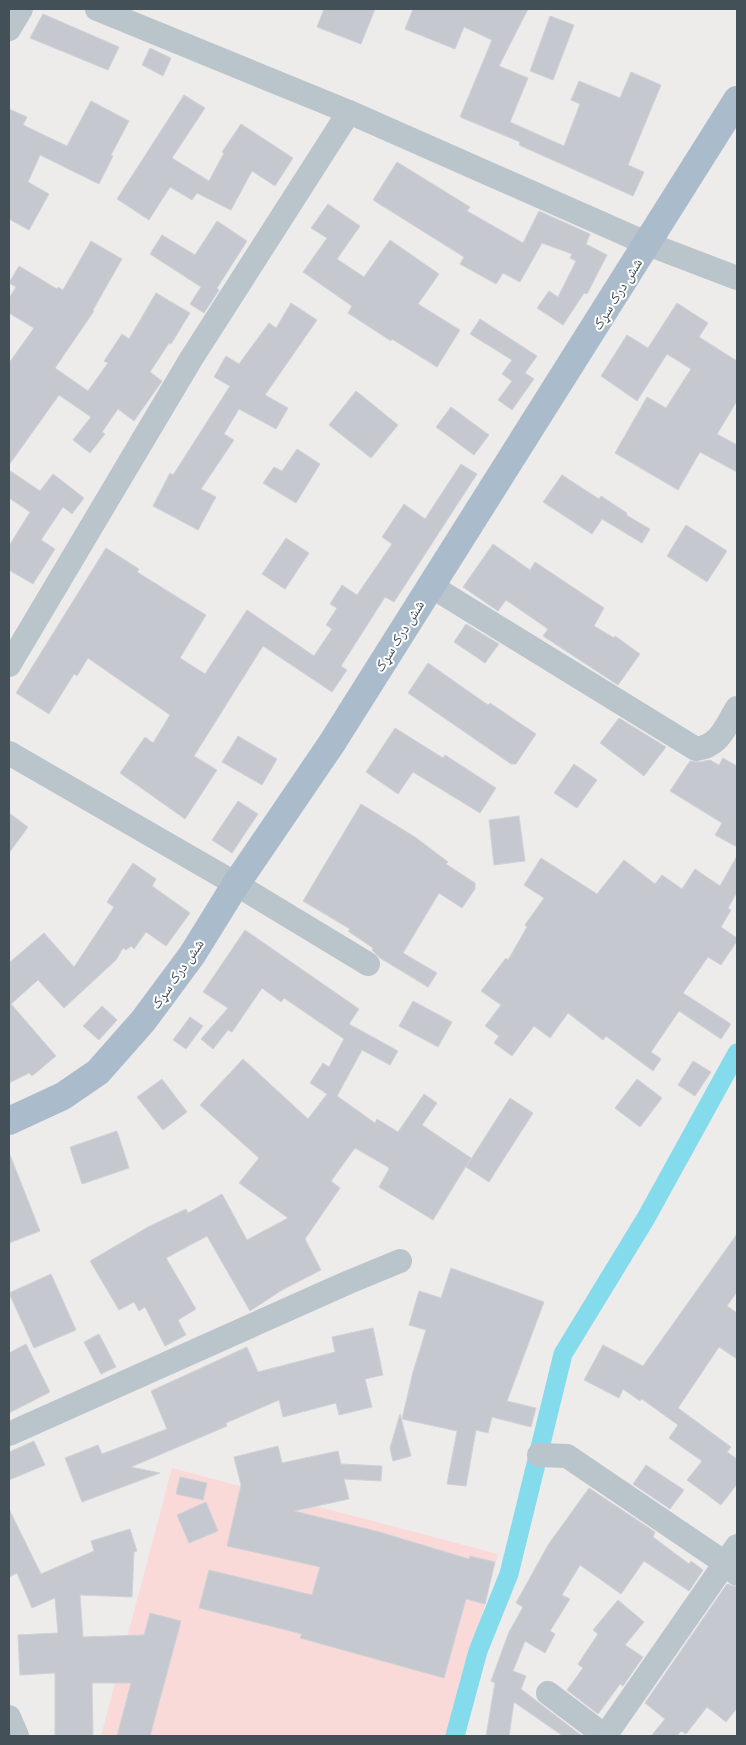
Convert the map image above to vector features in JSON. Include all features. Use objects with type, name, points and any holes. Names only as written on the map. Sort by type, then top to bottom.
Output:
[{"type":"main road","name":"شش درک سړک","points":[[9,1121],[63,1096],[98,1072],[143,1021],[192,956],[236,884],[332,743],[737,100]]},
{"type":"street","points":[[9,29],[21,9]]},
{"type":"street","points":[[96,9],[349,112],[648,244],[737,278]]},
{"type":"street","points":[[9,665],[191,359],[349,112]]},
{"type":"street","points":[[431,586],[696,749],[707,747],[716,742],[737,708]]},
{"type":"street","points":[[9,753],[236,884],[368,964]]},
{"type":"street","points":[[9,1434],[400,1261]]},
{"type":"street","points":[[539,1455],[567,1456],[733,1561],[605,1736],[548,1693]]},
{"type":"street","points":[[9,1717],[17,1736]]},
{"type":"shaded area","points":[[172,1468],[498,1554],[450,1736],[101,1736]]},
{"type":"building","points":[[324,9],[375,9],[361,44],[317,27]]},
{"type":"building","points":[[413,9],[528,9],[499,66],[528,78],[510,122],[564,146],[580,104],[571,100],[579,81],[620,98],[631,72],[661,85],[628,165],[644,172],[633,196],[519,145],[520,142],[460,117],[492,40],[464,27],[455,49],[405,29]]},
{"type":"building","points":[[43,14],[119,47],[108,70],[30,38]]},
{"type":"building","points":[[550,16],[574,25],[553,80],[530,71]]},
{"type":"building","points":[[150,48],[171,58],[163,76],[142,65]]},
{"type":"building","points":[[184,95],[205,108],[172,158],[209,181],[224,153],[222,152],[241,124],[293,158],[275,186],[252,171],[231,210],[197,193],[192,200],[170,187],[149,220],[117,199]]},
{"type":"building","points":[[91,101],[129,121],[111,155],[113,156],[99,184],[40,155],[28,182],[49,194],[29,230],[9,219],[9,109],[27,117],[23,125],[67,146]]},
{"type":"building","points":[[397,162],[470,207],[467,211],[523,243],[539,211],[590,234],[586,244],[607,255],[587,294],[584,293],[563,325],[537,308],[549,291],[558,297],[576,261],[570,258],[572,254],[542,243],[520,282],[503,273],[496,284],[460,264],[464,257],[373,200]]},
{"type":"building","points":[[328,204],[360,226],[337,259],[364,277],[390,240],[439,274],[418,304],[460,330],[437,367],[392,339],[391,341],[348,313],[352,306],[303,272],[327,238],[311,228]]},
{"type":"building","points":[[217,221],[247,241],[217,288],[219,290],[204,313],[190,304],[201,287],[150,254],[162,235],[195,255]]},
{"type":"building","points":[[91,241],[122,259],[94,311],[55,368],[88,391],[108,363],[104,361],[122,334],[129,339],[156,293],[190,313],[171,344],[169,343],[150,372],[162,381],[134,421],[118,409],[102,432],[105,434],[90,453],[73,440],[91,417],[59,395],[9,465],[9,363],[34,328],[9,313],[9,298],[16,287],[9,283],[19,266],[57,289],[58,287],[63,290]]},
{"type":"building","points":[[291,303],[317,320],[265,395],[288,408],[276,429],[239,409],[224,434],[234,440],[201,489],[216,497],[198,530],[153,506],[170,473],[173,475],[230,386],[214,377],[226,356],[239,364],[269,323],[276,328]]},
{"type":"building","points":[[677,303],[708,323],[699,337],[737,361],[737,401],[717,434],[737,445],[737,472],[700,452],[678,490],[615,453],[647,397],[666,408],[691,369],[667,354],[637,401],[601,376],[627,335],[648,348]]},
{"type":"building","points":[[480,319],[537,356],[525,373],[534,379],[512,410],[498,400],[512,381],[502,374],[512,360],[470,334]]},
{"type":"building","points":[[356,391],[398,425],[371,458],[329,425]]},
{"type":"building","points":[[451,407],[489,435],[474,455],[436,427]]},
{"type":"building","points":[[297,449],[320,464],[296,503],[263,483],[274,467],[282,471]]},
{"type":"building","points":[[461,464],[477,474],[394,602],[385,597],[341,666],[347,670],[332,692],[263,646],[194,756],[217,770],[185,819],[120,773],[145,737],[153,743],[170,715],[88,658],[77,676],[74,674],[49,714],[16,693],[106,548],[139,569],[137,572],[206,615],[180,658],[205,674],[247,610],[314,656],[332,629],[326,625],[337,608],[330,604],[342,585],[357,595],[392,544],[382,537],[404,504],[425,519]]},
{"type":"building","points":[[9,470],[40,491],[53,474],[84,498],[72,514],[63,507],[41,540],[55,549],[33,584],[9,570],[9,546],[30,512],[9,498]]},
{"type":"building","points":[[562,475],[599,499],[601,496],[627,513],[626,515],[650,529],[642,543],[602,519],[592,534],[543,502]]},
{"type":"building","points":[[686,525],[727,551],[707,582],[667,556]]},
{"type":"building","points":[[286,538],[309,553],[285,589],[262,574]]},
{"type":"building","points":[[493,544],[530,570],[535,562],[604,608],[594,626],[614,638],[615,636],[640,654],[618,685],[543,636],[548,629],[506,600],[498,611],[463,587]]},
{"type":"building","points":[[466,624],[499,644],[485,663],[454,642]]},
{"type":"building","points":[[428,663],[488,705],[490,703],[536,734],[516,764],[511,764],[408,693]]},
{"type":"building","points":[[619,718],[666,747],[644,776],[600,743]]},
{"type":"building","points":[[395,728],[443,758],[445,755],[496,788],[480,813],[413,772],[398,794],[366,772]]},
{"type":"building","points":[[238,736],[277,759],[262,785],[222,762]]},
{"type":"building","points":[[723,758],[737,766],[737,847],[715,835],[722,823],[670,791],[690,761],[710,760],[719,765]]},
{"type":"building","points":[[574,764],[597,780],[577,808],[554,793]]},
{"type":"building","points":[[238,801],[258,814],[232,853],[212,840]]},
{"type":"building","points":[[361,804],[415,837],[448,862],[446,864],[475,883],[475,889],[462,908],[439,893],[403,953],[437,973],[428,987],[380,958],[372,950],[373,948],[348,931],[350,929],[303,901]]},
{"type":"building","points":[[9,813],[28,827],[9,853]]},
{"type":"building","points":[[519,816],[525,861],[494,865],[489,820]]},
{"type":"building","points":[[737,856],[737,892],[728,908],[731,910],[721,927],[737,938],[737,941],[721,965],[708,957],[683,993],[731,1024],[721,1039],[679,1011],[651,1052],[661,1059],[653,1071],[606,1036],[603,1040],[568,1013],[550,1038],[534,1026],[512,1056],[494,1043],[499,1036],[485,1026],[501,1005],[481,991],[506,958],[508,960],[527,927],[525,925],[544,898],[524,885],[541,858],[597,894],[624,860],[655,884],[662,875],[682,889],[695,869],[720,886]]},
{"type":"building","points":[[133,863],[156,879],[152,886],[190,913],[166,946],[146,932],[134,949],[131,946],[126,950],[123,948],[116,960],[64,1008],[38,980],[11,1004],[56,1056],[32,1076],[29,1073],[9,1083],[9,963],[44,933],[74,967],[114,907],[107,902]]},
{"type":"building","points":[[245,930],[359,1009],[349,1024],[398,1051],[390,1065],[362,1050],[337,1096],[375,1123],[377,1119],[398,1132],[424,1094],[437,1103],[422,1125],[471,1158],[433,1220],[379,1187],[389,1169],[388,1167],[355,1148],[331,1181],[340,1188],[305,1239],[321,1270],[282,1290],[250,1311],[207,1236],[166,1258],[196,1309],[178,1320],[186,1335],[165,1346],[145,1307],[139,1311],[134,1302],[119,1310],[90,1261],[148,1227],[186,1209],[188,1213],[222,1194],[247,1240],[288,1218],[239,1183],[259,1158],[200,1105],[243,1059],[308,1119],[327,1094],[310,1083],[323,1063],[329,1067],[344,1039],[284,998],[281,1002],[262,988],[232,1032],[228,1030],[213,1049],[201,1039],[228,1008],[203,992]]},
{"type":"building","points":[[413,1001],[452,1022],[438,1047],[399,1026]]},
{"type":"building","points":[[102,1006],[117,1020],[99,1040],[83,1026]]},
{"type":"building","points":[[190,1017],[203,1026],[186,1049],[173,1040]]},
{"type":"building","points":[[693,1061],[711,1072],[695,1096],[678,1085]]},
{"type":"building","points":[[162,1079],[187,1112],[163,1130],[137,1097]]},
{"type":"building","points":[[637,1079],[662,1098],[640,1127],[615,1108]]},
{"type":"building","points":[[510,1098],[533,1113],[489,1182],[466,1167]]},
{"type":"building","points":[[117,1131],[129,1168],[82,1184],[70,1147]]},
{"type":"building","points":[[9,1156],[40,1231],[9,1243]]},
{"type":"building","points":[[737,1234],[737,1292],[727,1306],[737,1313],[737,1359],[719,1347],[678,1408],[731,1447],[727,1452],[737,1459],[737,1484],[721,1505],[687,1480],[702,1461],[669,1438],[678,1425],[642,1399],[640,1401],[623,1389],[619,1398],[584,1380],[603,1345],[643,1366]]},
{"type":"building","points":[[451,1268],[544,1302],[507,1401],[536,1408],[531,1427],[492,1417],[488,1433],[476,1430],[466,1486],[447,1484],[457,1431],[402,1419],[413,1372],[426,1330],[409,1325],[419,1291],[441,1298]]},
{"type":"building","points":[[51,1274],[76,1330],[34,1348],[9,1293]]},
{"type":"building","points":[[373,1328],[383,1375],[365,1379],[372,1407],[339,1415],[336,1403],[283,1417],[279,1400],[226,1423],[227,1426],[131,1467],[160,1473],[82,1502],[65,1458],[98,1445],[102,1454],[167,1429],[151,1391],[247,1347],[258,1372],[335,1352],[332,1337]]},
{"type":"building","points":[[99,1334],[116,1367],[101,1374],[84,1342]]},
{"type":"building","points":[[26,1344],[50,1392],[9,1413],[9,1353]]},
{"type":"building","points":[[400,1414],[411,1456],[393,1461],[390,1448]]},
{"type":"building","points":[[34,1441],[45,1465],[9,1480],[9,1452]]},
{"type":"building","points":[[278,1446],[282,1463],[338,1451],[341,1464],[382,1466],[381,1481],[344,1479],[349,1499],[294,1511],[376,1531],[469,1559],[470,1556],[495,1562],[485,1604],[466,1599],[444,1678],[300,1638],[302,1634],[199,1608],[209,1570],[312,1595],[320,1567],[227,1546],[241,1485],[234,1457]]},
{"type":"building","points":[[646,1465],[684,1490],[670,1509],[633,1484]]},
{"type":"building","points":[[180,1477],[207,1483],[203,1500],[176,1494]]},
{"type":"building","points":[[589,1488],[655,1532],[653,1537],[689,1564],[691,1561],[703,1570],[689,1591],[644,1561],[621,1594],[580,1565],[562,1595],[570,1599],[550,1631],[555,1634],[545,1653],[525,1641],[513,1671],[526,1676],[521,1689],[582,1736],[563,1736],[514,1702],[509,1736],[486,1736],[495,1683],[491,1681],[509,1632],[523,1607],[516,1603],[548,1545]]},
{"type":"building","points":[[206,1502],[218,1531],[189,1543],[177,1515]]},
{"type":"building","points":[[9,1509],[41,1574],[94,1551],[91,1541],[130,1529],[137,1551],[134,1552],[132,1597],[80,1595],[83,1637],[144,1635],[150,1613],[181,1621],[150,1736],[117,1736],[131,1683],[92,1683],[93,1736],[55,1736],[55,1673],[20,1675],[18,1635],[58,1633],[55,1598],[32,1608],[17,1573],[9,1577]]},
{"type":"building","points":[[727,1584],[737,1587],[737,1708],[726,1722],[707,1707],[686,1734],[681,1731],[677,1736],[651,1736],[665,1719],[645,1703]]},
{"type":"building","points":[[618,1600],[644,1622],[625,1645],[643,1657],[623,1686],[620,1684],[598,1714],[567,1690],[583,1668],[578,1664],[598,1634],[593,1630]]},
{"type":"waterway","points":[[455,1736],[478,1651],[509,1574],[563,1354],[646,1218],[737,1053]]}]
